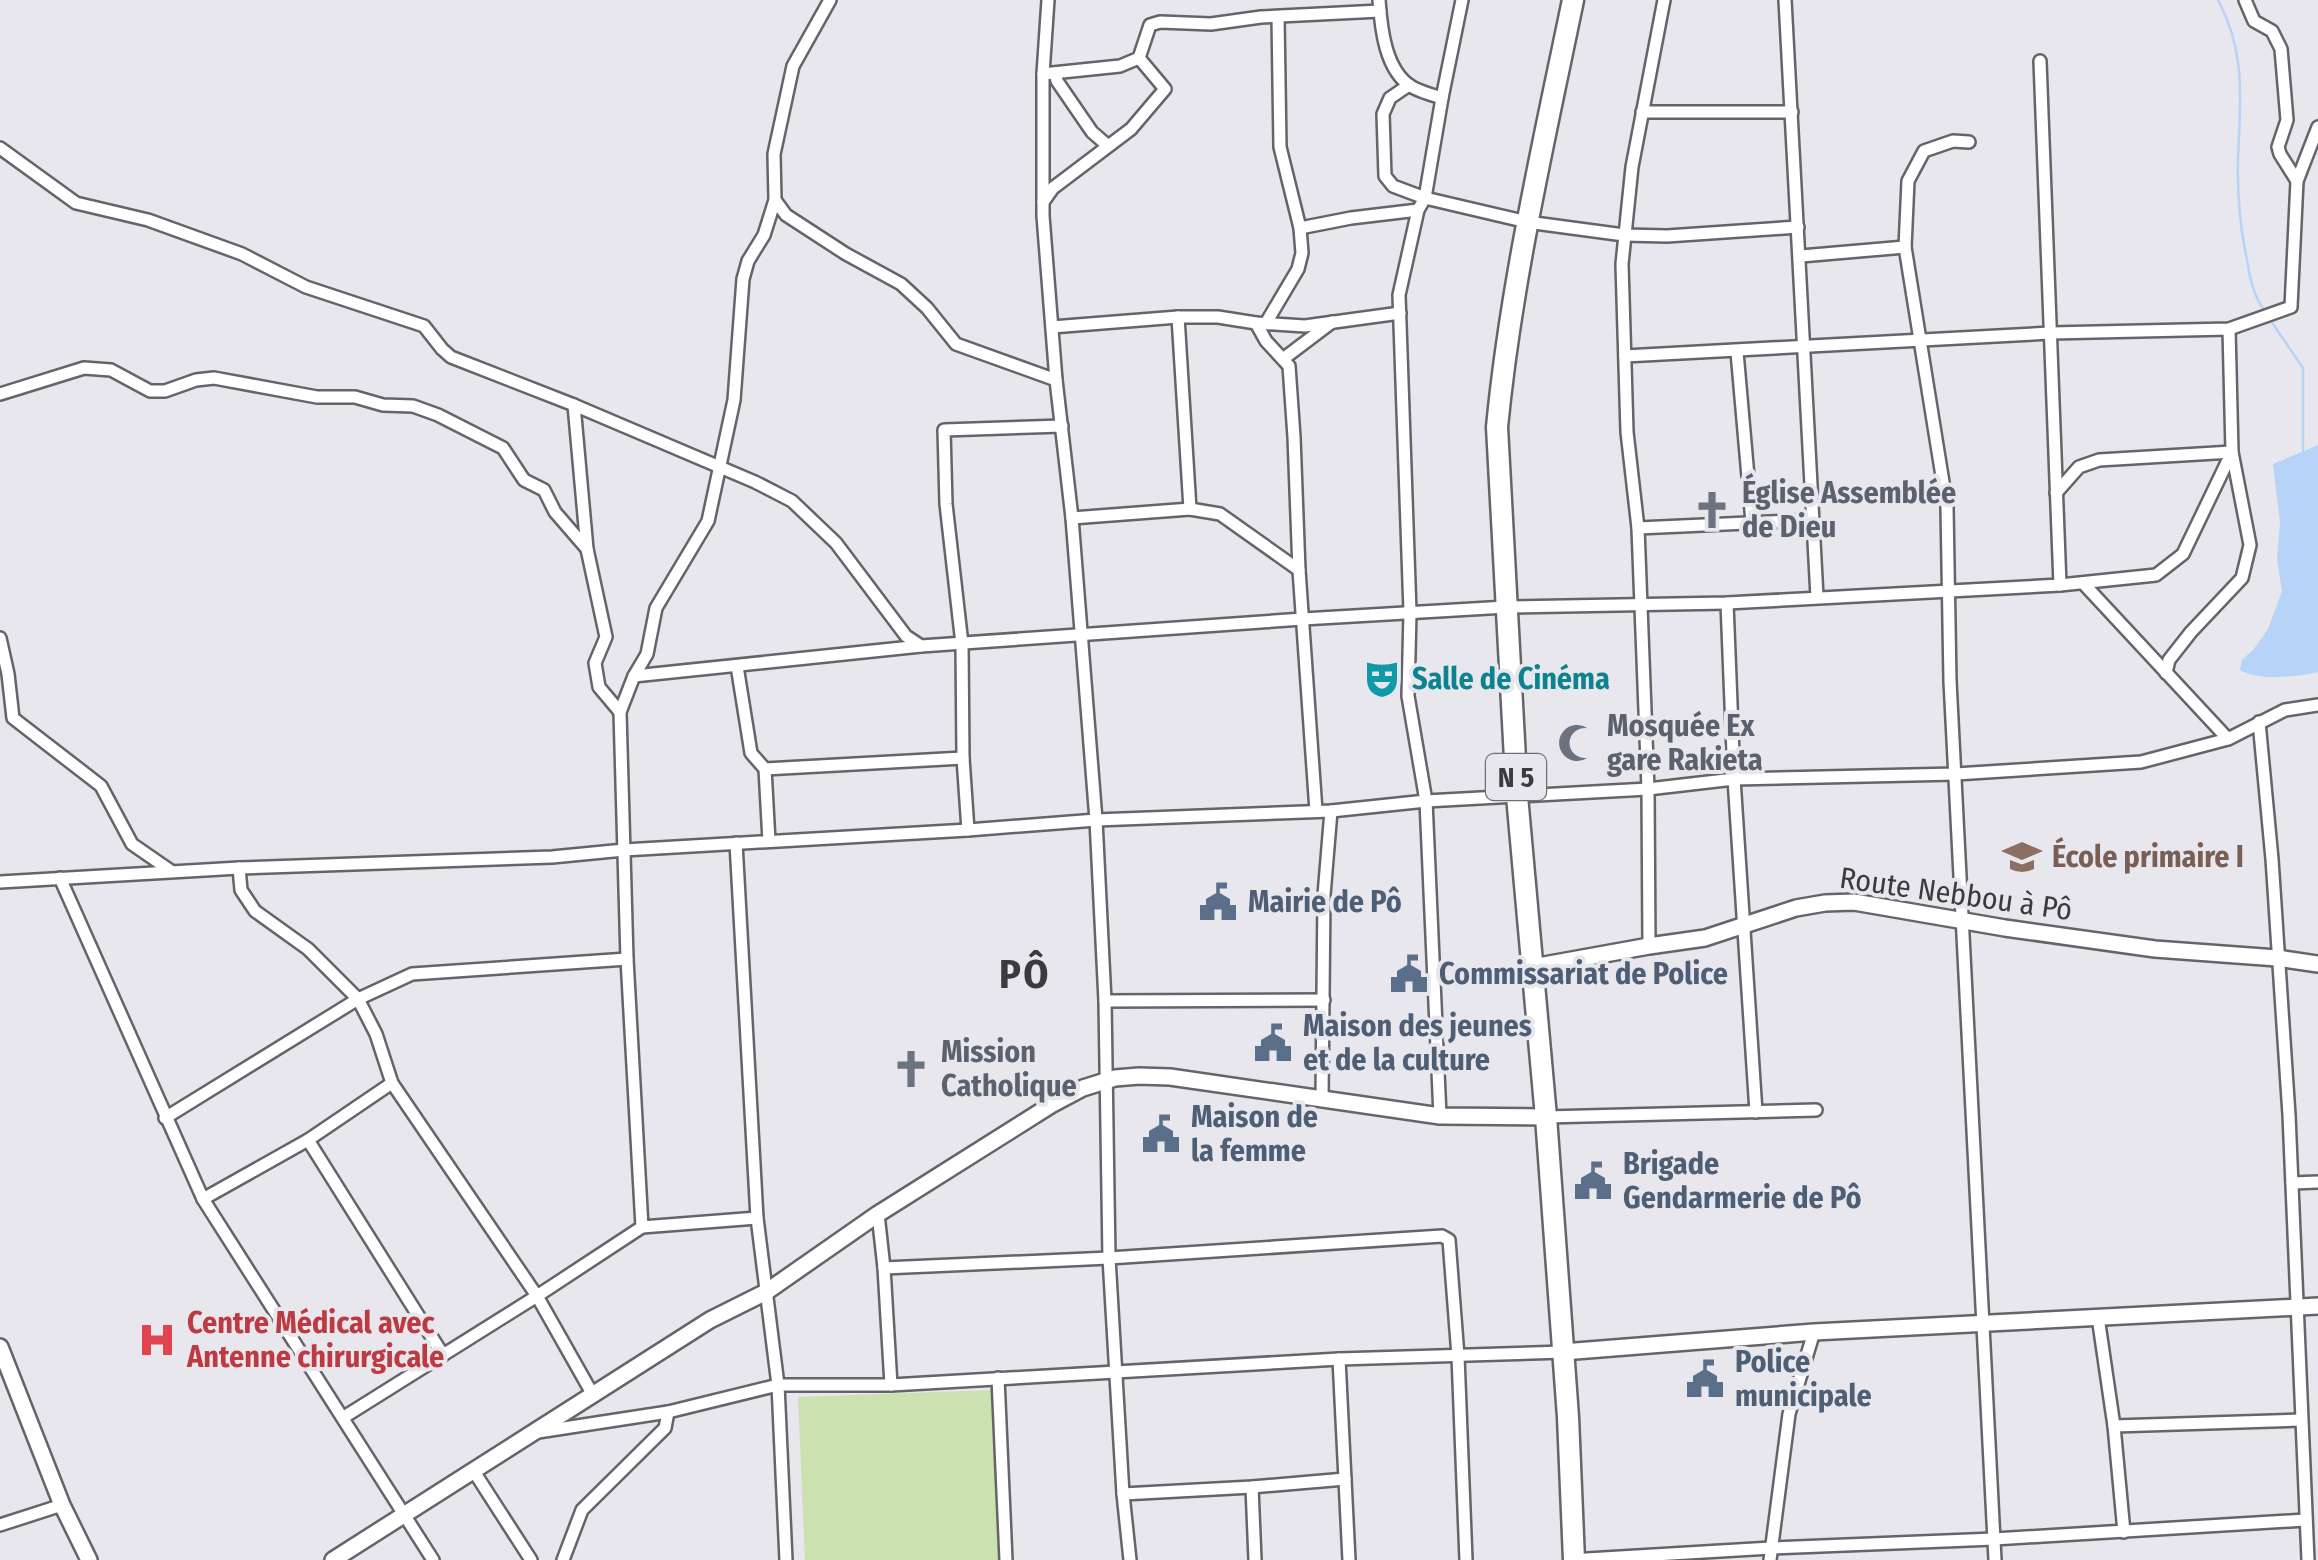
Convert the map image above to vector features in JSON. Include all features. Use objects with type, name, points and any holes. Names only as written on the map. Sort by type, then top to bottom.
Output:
[{"type":"highway","name":"N 5","points":[[1572,1560],[1546,1117],[1517,796],[1497,427],[1502,370],[1527,222],[1573,0]]},
{"type":"main road","name":"Route Nebbou à Pô","points":[[1533,966],[1705,938],[1796,908],[1854,902],[2005,928],[2318,964]]},
{"type":"main road","points":[[332,1560],[710,1320],[766,1292],[878,1214],[1083,1088],[1139,1076],[1440,1116],[1546,1117]]},
{"type":"main road","points":[[1562,1352],[1814,1332],[2318,1306]]},
{"type":"main road","points":[[0,1347],[62,1506],[89,1560]]},
{"type":"street","points":[[642,1227],[627,959],[620,712],[647,654],[656,608],[708,521],[734,400],[743,279],[775,200],[774,154],[793,66],[830,0]]},
{"type":"street","points":[[1048,0],[1043,202],[1096,820],[1109,1258],[1130,1560]]},
{"type":"street","points":[[1260,18],[1261,0]]},
{"type":"street","points":[[1440,1116],[1426,801],[1408,696],[1410,612],[1400,294],[1418,210],[1425,198],[1462,0]]},
{"type":"street","points":[[1650,946],[1638,528],[1627,432],[1622,264],[1642,112],[1664,0]]},
{"type":"street","points":[[1785,0],[1817,597]]},
{"type":"street","points":[[2245,0],[2254,22],[2272,32],[2280,49],[2286,120],[2278,147],[2297,181]]},
{"type":"street","points":[[1049,73],[1120,66],[1140,58],[1150,25],[1160,22],[1211,24],[1380,6],[1389,59],[1408,85],[1442,98]]},
{"type":"street","points":[[1261,323],[1298,270],[1302,252],[1300,228],[1280,148],[1278,17]]},
{"type":"street","points":[[1043,202],[1053,188],[1130,129],[1166,89],[1140,58]]},
{"type":"street","points":[[2040,61],[2060,585]]},
{"type":"street","points":[[1049,73],[1092,132],[1108,145]]},
{"type":"street","points":[[1408,85],[1390,98],[1383,114],[1385,176],[1393,186],[1425,198],[1527,222],[1624,234],[1667,236],[1798,227]]},
{"type":"street","points":[[1642,112],[1792,112]]},
{"type":"street","points":[[1625,356],[2051,332],[2229,330],[2290,307],[2297,181],[2318,128]]},
{"type":"street","points":[[1969,142],[1953,141],[1924,151],[1908,181],[1906,247],[1947,507],[1947,592],[1995,1560]]},
{"type":"street","points":[[0,148],[76,203],[148,220],[242,254],[306,287],[424,326],[451,357],[574,405],[792,501],[836,543],[906,636],[921,646]]},
{"type":"street","points":[[775,200],[786,215],[901,284],[956,344],[1056,380]]},
{"type":"street","points":[[1300,228],[1418,210]]},
{"type":"street","points":[[1800,256],[1906,247]]},
{"type":"street","points":[[1052,327],[1178,317],[1306,326],[1400,313]]},
{"type":"street","points":[[1178,317],[1190,510]]},
{"type":"street","points":[[1283,358],[1333,321]]},
{"type":"street","points":[[1261,323],[1266,341],[1288,366],[1316,811]]},
{"type":"street","points":[[2166,673],[2169,660],[2190,632],[2242,578],[2250,545],[2232,452],[2229,330]]},
{"type":"street","points":[[1737,352],[1752,522]]},
{"type":"street","points":[[0,394],[84,368],[110,370],[150,391],[214,378],[317,397],[355,397],[413,406],[438,414],[503,448],[524,480],[544,490],[555,512],[587,549]]},
{"type":"street","points":[[574,405],[587,549],[606,637],[596,663],[599,687],[620,712]]},
{"type":"street","points":[[968,830],[962,644],[946,504],[944,430],[1062,426]]},
{"type":"street","points":[[2056,492],[2079,467],[2099,460],[2232,452]]},
{"type":"street","points":[[634,676],[921,646],[1303,618],[1947,592],[2156,575],[2183,554],[2232,452]]},
{"type":"street","points":[[1072,518],[1190,510],[1220,514],[1299,570]]},
{"type":"street","points":[[1638,528],[1813,520]]},
{"type":"street","points":[[2083,583],[2228,738]]},
{"type":"street","points":[[1728,603],[1734,779],[1756,1112]]},
{"type":"street","points":[[0,638],[13,718],[100,786],[132,844],[172,872]]},
{"type":"street","points":[[738,666],[750,753],[766,769],[770,840]]},
{"type":"street","points":[[0,882],[239,868],[552,857],[1096,820],[1316,811],[1648,789],[1734,779],[1956,774],[2141,762],[2228,738],[2286,710],[2318,706]]},
{"type":"street","points":[[2259,722],[2272,859],[2292,1183],[2308,1560]]},
{"type":"street","points":[[766,769],[964,758]]},
{"type":"street","points":[[1322,1099],[1324,895],[1331,810]]},
{"type":"street","points":[[736,843],[758,1218],[778,1385],[786,1560]]},
{"type":"street","points":[[239,868],[241,890],[254,911],[308,949],[358,999],[376,1034],[392,1083],[538,1296],[594,1394]]},
{"type":"street","points":[[60,878],[203,1198],[433,1560]]},
{"type":"street","points":[[166,1118],[358,999],[412,974],[627,959]]},
{"type":"street","points":[[1104,1001],[1324,1000]]},
{"type":"street","points":[[203,1198],[308,1140],[392,1083]]},
{"type":"street","points":[[1546,1117],[1816,1110]]},
{"type":"street","points":[[308,1140],[443,1354]]},
{"type":"street","points":[[2292,1183],[2318,1182]]},
{"type":"street","points":[[878,1214],[890,1385]]},
{"type":"street","points":[[344,1417],[642,1227],[758,1218]]},
{"type":"street","points":[[884,1268],[1442,1236],[1449,1240],[1458,1356],[1466,1555],[1478,1560]]},
{"type":"street","points":[[2098,1318],[2124,1532]]},
{"type":"street","points":[[1770,1554],[1789,1414],[1814,1332]]},
{"type":"street","points":[[538,1432],[668,1412],[778,1385],[890,1385],[1339,1358],[1562,1352]]},
{"type":"street","points":[[1339,1358],[1349,1560]]},
{"type":"street","points":[[998,1378],[1006,1560]]},
{"type":"street","points":[[563,1560],[582,1510],[665,1428],[668,1412]]},
{"type":"street","points":[[2114,1426],[2301,1420]]},
{"type":"street","points":[[473,1470],[532,1560]]},
{"type":"street","points":[[1123,1494],[1345,1479]]},
{"type":"street","points":[[1252,1487],[1255,1560]]},
{"type":"street","points":[[0,1525],[62,1506]]},
{"type":"street","points":[[1572,1560],[1770,1554],[2305,1520]]},
{"type":"green space","points":[[993,1390],[999,1560],[805,1560],[798,1397]]},
{"type":"water","points":[[2318,445],[2318,672],[2257,676],[2240,670],[2242,660],[2268,629],[2282,591],[2273,464]]},
{"type":"waterway","points":[[2218,0],[2238,59],[2241,223],[2251,280],[2264,310]]},
{"type":"waterway","points":[[2271,321],[2303,368],[2303,453]]},
{"type":"place","name":"Église Assemblée de Dieu","points":[[1712,510]]},
{"type":"place","name":"Salle de Cinéma","points":[[1382,679]]},
{"type":"place","name":"Mosquée Ex gare Rakieta","points":[[1577,743]]},
{"type":"place","name":"École primaire I","points":[[2022,857]]},
{"type":"place","name":"Mairie de Pô","points":[[1218,902]]},
{"type":"place","name":"Commissariat de Police","points":[[1409,974]]},
{"type":"place","name":"Maison des jeunes et de la culture","points":[[1273,1043]]},
{"type":"place","name":"Mission Catholique","points":[[911,1069]]},
{"type":"place","name":"Maison de la femme","points":[[1161,1134]]},
{"type":"place","name":"Brigade Gendarmerie de Pô","points":[[1593,1181]]},
{"type":"place","name":"Centre Médical avec Antenne chirurgicale","points":[[157,1340]]},
{"type":"place","name":"Police municipale","points":[[1705,1379]]},
{"type":"district","name":"PÔ","points":[[1025,974]]}]
